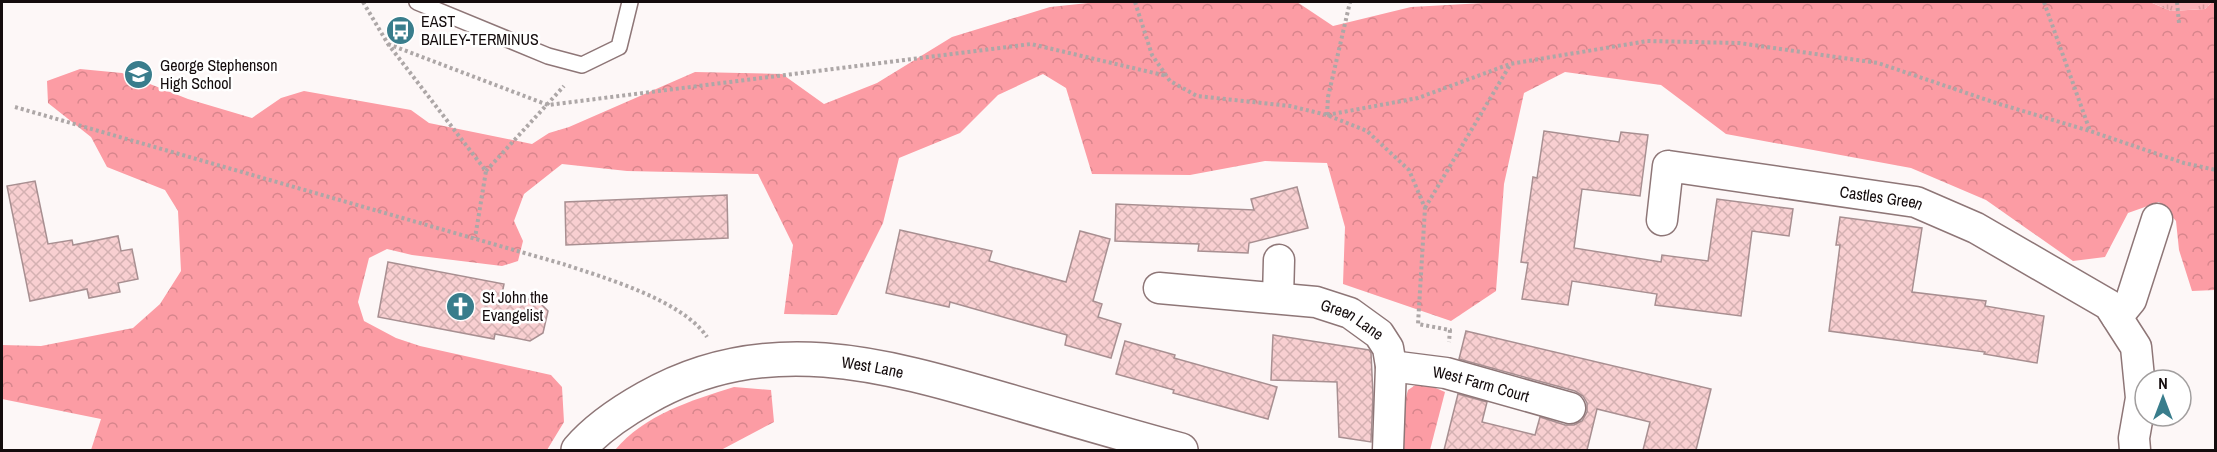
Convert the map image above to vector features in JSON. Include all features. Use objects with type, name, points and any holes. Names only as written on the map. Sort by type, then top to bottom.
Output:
[{"type":"street","name":"Castles Green","points":[[1662,220],[1668,166],[1916,202],[1976,228],[2109,305],[2136,347],[2141,398],[2134,438],[2135,450]]},
{"type":"street","points":[[2117,317],[2131,300],[2157,219]]},
{"type":"street","points":[[1278,298],[1279,260]]},
{"type":"street","name":"Green Lane","points":[[1159,288],[1316,302],[1350,313],[1379,334],[1388,348],[1391,366],[1388,450]]},
{"type":"street","name":"West Lane","points":[[578,450],[590,436],[632,406],[673,382],[748,361],[799,358],[867,364],[946,382],[1180,450]]},
{"type":"street","name":"West Farm Court","points":[[1391,366],[1446,373],[1570,408]]},
{"type":"lane","points":[[417,2],[548,56],[582,65],[619,46],[630,2]]},
{"type":"path","points":[[363,2],[388,44],[486,171]]},
{"type":"path","points":[[1135,2],[1152,55],[1170,81],[1197,96],[1290,106],[1327,115],[1367,130],[1409,170],[1425,208],[1418,324],[1450,330],[1446,373]]},
{"type":"path","points":[[1327,115],[1350,2]]},
{"type":"path","points":[[2044,2],[2090,130]]},
{"type":"path","points":[[2177,2],[2179,23]]},
{"type":"path","points":[[1327,115],[1418,98],[1510,64],[1647,41],[1739,43],[1878,63],[1996,103],[2090,130],[2184,163],[2216,170]]},
{"type":"path","points":[[388,44],[548,105],[1031,44],[1167,76]]},
{"type":"path","points":[[1425,208],[1510,64]]},
{"type":"path","points":[[475,238],[486,171],[582,65]]},
{"type":"path","points":[[15,107],[475,238],[637,289],[682,314],[703,330],[717,351],[718,368]]},
{"type":"green space","points":[[1098,2],[1297,2],[1333,26],[1411,7],[1502,2],[2150,2],[2171,11],[2205,9],[2215,2],[2215,290],[2192,291],[2179,250],[2176,221],[2159,202],[2128,213],[2105,257],[2073,261],[1986,200],[1911,168],[1726,134],[1661,85],[1565,72],[1524,93],[1504,184],[1496,291],[1451,321],[1343,284],[1345,227],[1327,163],[1265,161],[1190,175],[1092,174],[1066,88],[1043,74],[998,95],[960,133],[899,158],[883,223],[837,315],[784,314],[793,245],[758,174],[627,171],[562,164],[524,194],[514,221],[523,241],[518,261],[502,266],[412,255],[387,249],[369,258],[358,302],[364,321],[396,338],[420,346],[551,375],[562,387],[564,422],[547,450],[91,450],[101,419],[2,399],[2,345],[41,346],[133,328],[160,304],[181,271],[178,211],[165,190],[107,167],[91,137],[48,103],[47,81],[80,69],[122,73],[188,99],[252,118],[281,98],[304,91],[411,110],[429,123],[532,144],[549,133],[569,127],[695,72],[782,74],[824,104],[877,83],[952,37],[1050,7]]},
{"type":"green space","points":[[2150,2],[2212,2],[2205,9],[2171,11]]},
{"type":"green space","points":[[1417,384],[1431,386],[1445,392],[1430,450],[1401,450],[1405,401],[1408,390]]},
{"type":"green space","points":[[734,387],[771,390],[774,422],[721,450],[615,450],[640,427],[654,418],[686,403]]},
{"type":"building","points":[[1544,131],[1619,142],[1621,132],[1648,135],[1640,196],[1582,189],[1574,248],[1661,262],[1662,255],[1708,261],[1717,199],[1793,209],[1789,236],[1752,231],[1741,316],[1655,305],[1657,294],[1572,281],[1568,305],[1522,299],[1528,263],[1521,262],[1533,177],[1537,178]]},
{"type":"building","points":[[35,181],[48,244],[72,240],[73,245],[118,236],[121,251],[132,249],[138,279],[118,283],[120,292],[89,298],[87,289],[30,301],[7,186]]},
{"type":"building","points":[[1297,187],[1308,228],[1249,243],[1248,253],[1198,251],[1199,244],[1115,241],[1116,204],[1254,210],[1251,199]]},
{"type":"building","points":[[727,195],[728,238],[566,245],[565,202]]},
{"type":"building","points":[[1840,217],[1922,228],[1912,292],[1986,301],[1985,306],[2044,316],[2037,363],[1984,354],[1985,352],[1829,331],[1840,245],[1836,245]]},
{"type":"building","points":[[900,230],[992,251],[989,261],[1066,282],[1080,231],[1110,239],[1093,301],[1102,304],[1098,317],[1121,324],[1111,358],[1065,345],[1067,335],[950,302],[949,307],[886,293]]},
{"type":"building","name":"St John the Evangelist","points":[[388,262],[504,284],[502,294],[538,301],[548,311],[543,333],[530,341],[495,334],[494,339],[378,317]]},
{"type":"building","points":[[1466,331],[1711,389],[1696,450],[1643,450],[1650,422],[1597,409],[1587,450],[1444,450],[1458,394],[1487,402],[1482,422],[1535,435],[1540,417],[1565,425],[1574,425],[1582,421],[1587,412],[1587,403],[1583,396],[1575,391],[1459,359]]},
{"type":"building","points":[[1273,335],[1369,350],[1373,396],[1371,442],[1339,437],[1337,382],[1271,380]]},
{"type":"building","points":[[1125,341],[1175,355],[1174,358],[1277,387],[1268,419],[1173,393],[1174,390],[1116,374]]},
{"type":"place","name":"EAST BAILEY-TERMINUS","points":[[400,30]]},
{"type":"place","name":"George Stephenson High School","points":[[139,74]]},
{"type":"place","name":"St John the Evangelist","points":[[461,306]]}]
